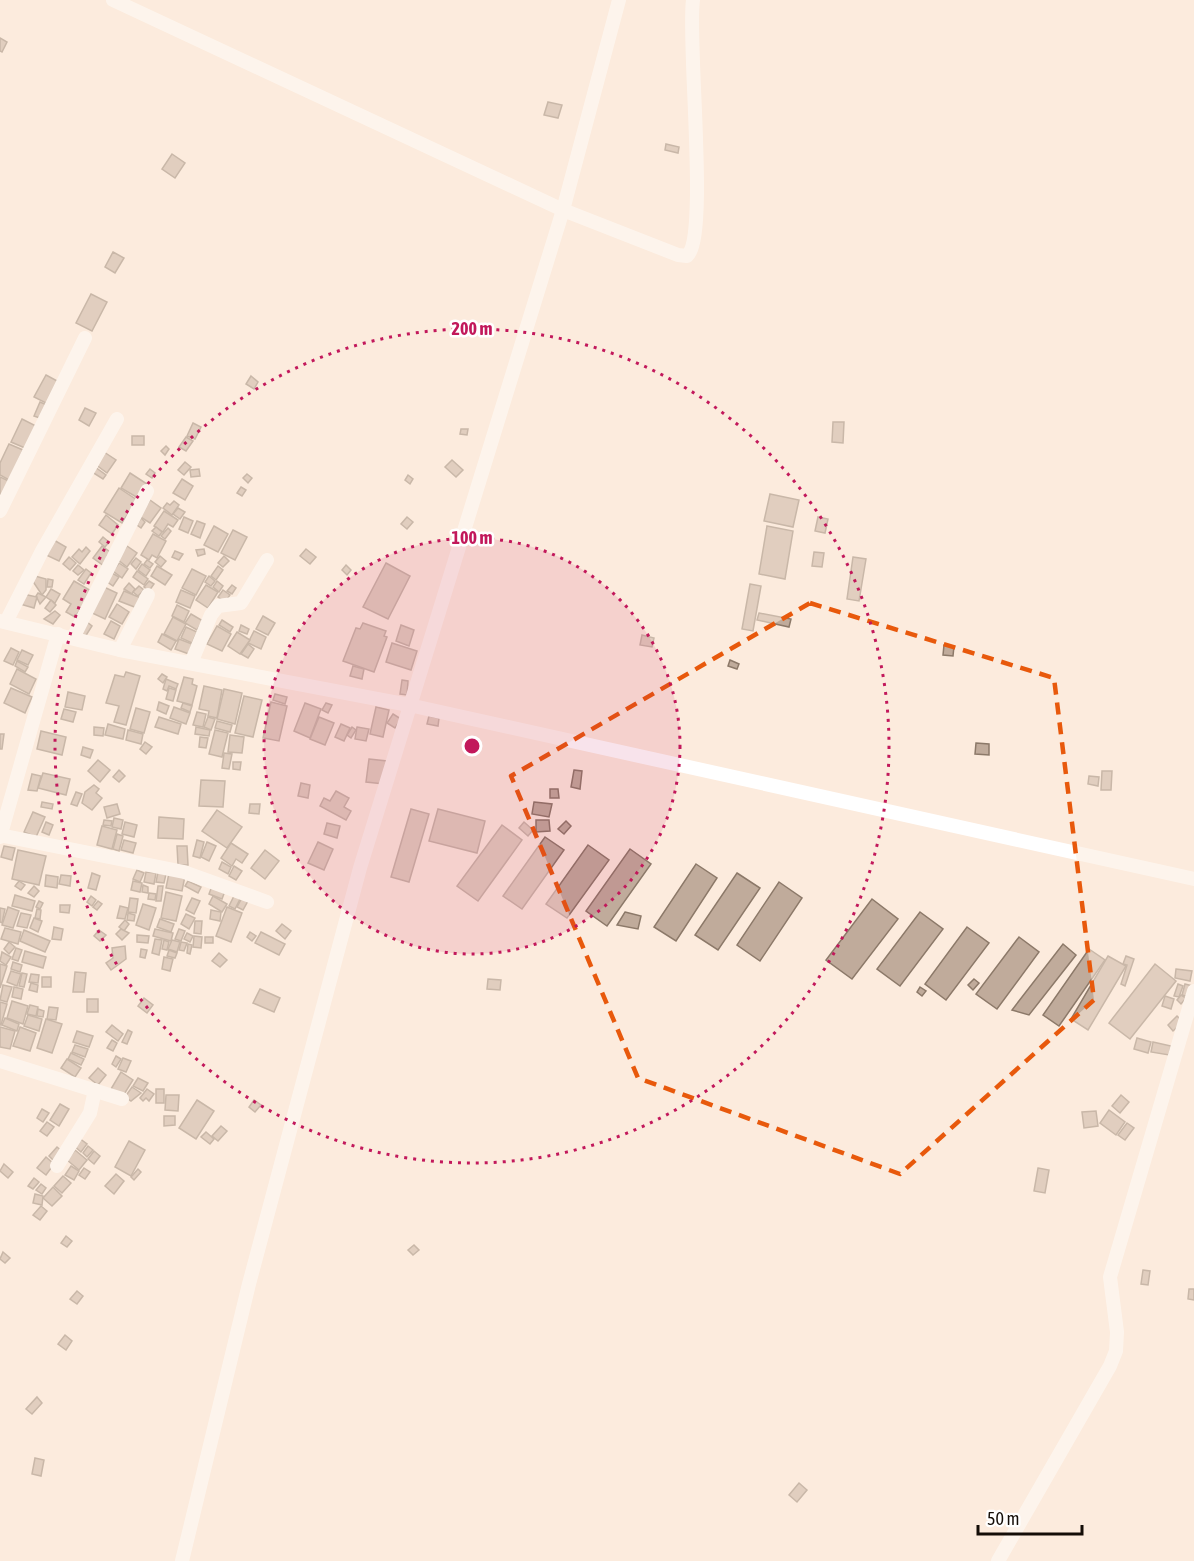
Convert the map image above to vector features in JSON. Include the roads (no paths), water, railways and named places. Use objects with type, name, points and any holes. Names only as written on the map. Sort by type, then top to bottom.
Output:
[{"type":"street","points":[[112,0],[563,210],[678,255],[687,256],[692,252],[695,239],[697,181],[691,54],[693,0]]},
{"type":"street","points":[[182,1561],[258,1249],[357,878],[563,210],[619,0]]},
{"type":"street","points":[[0,510],[85,338]]},
{"type":"street","points":[[117,419],[3,621],[120,650],[409,705],[1194,879]]},
{"type":"street","points":[[73,638],[147,491]]},
{"type":"street","points":[[191,663],[211,615],[219,606],[241,603],[267,560]]},
{"type":"street","points":[[120,650],[148,595]]},
{"type":"street","points":[[58,634],[0,836],[184,872],[267,902]]},
{"type":"street","points":[[998,1561],[1110,1366],[1116,1351],[1117,1332],[1110,1277],[1194,991]]},
{"type":"street","points":[[0,1061],[122,1099]]},
{"type":"street","points":[[57,1166],[90,1113],[95,1090]]}]
